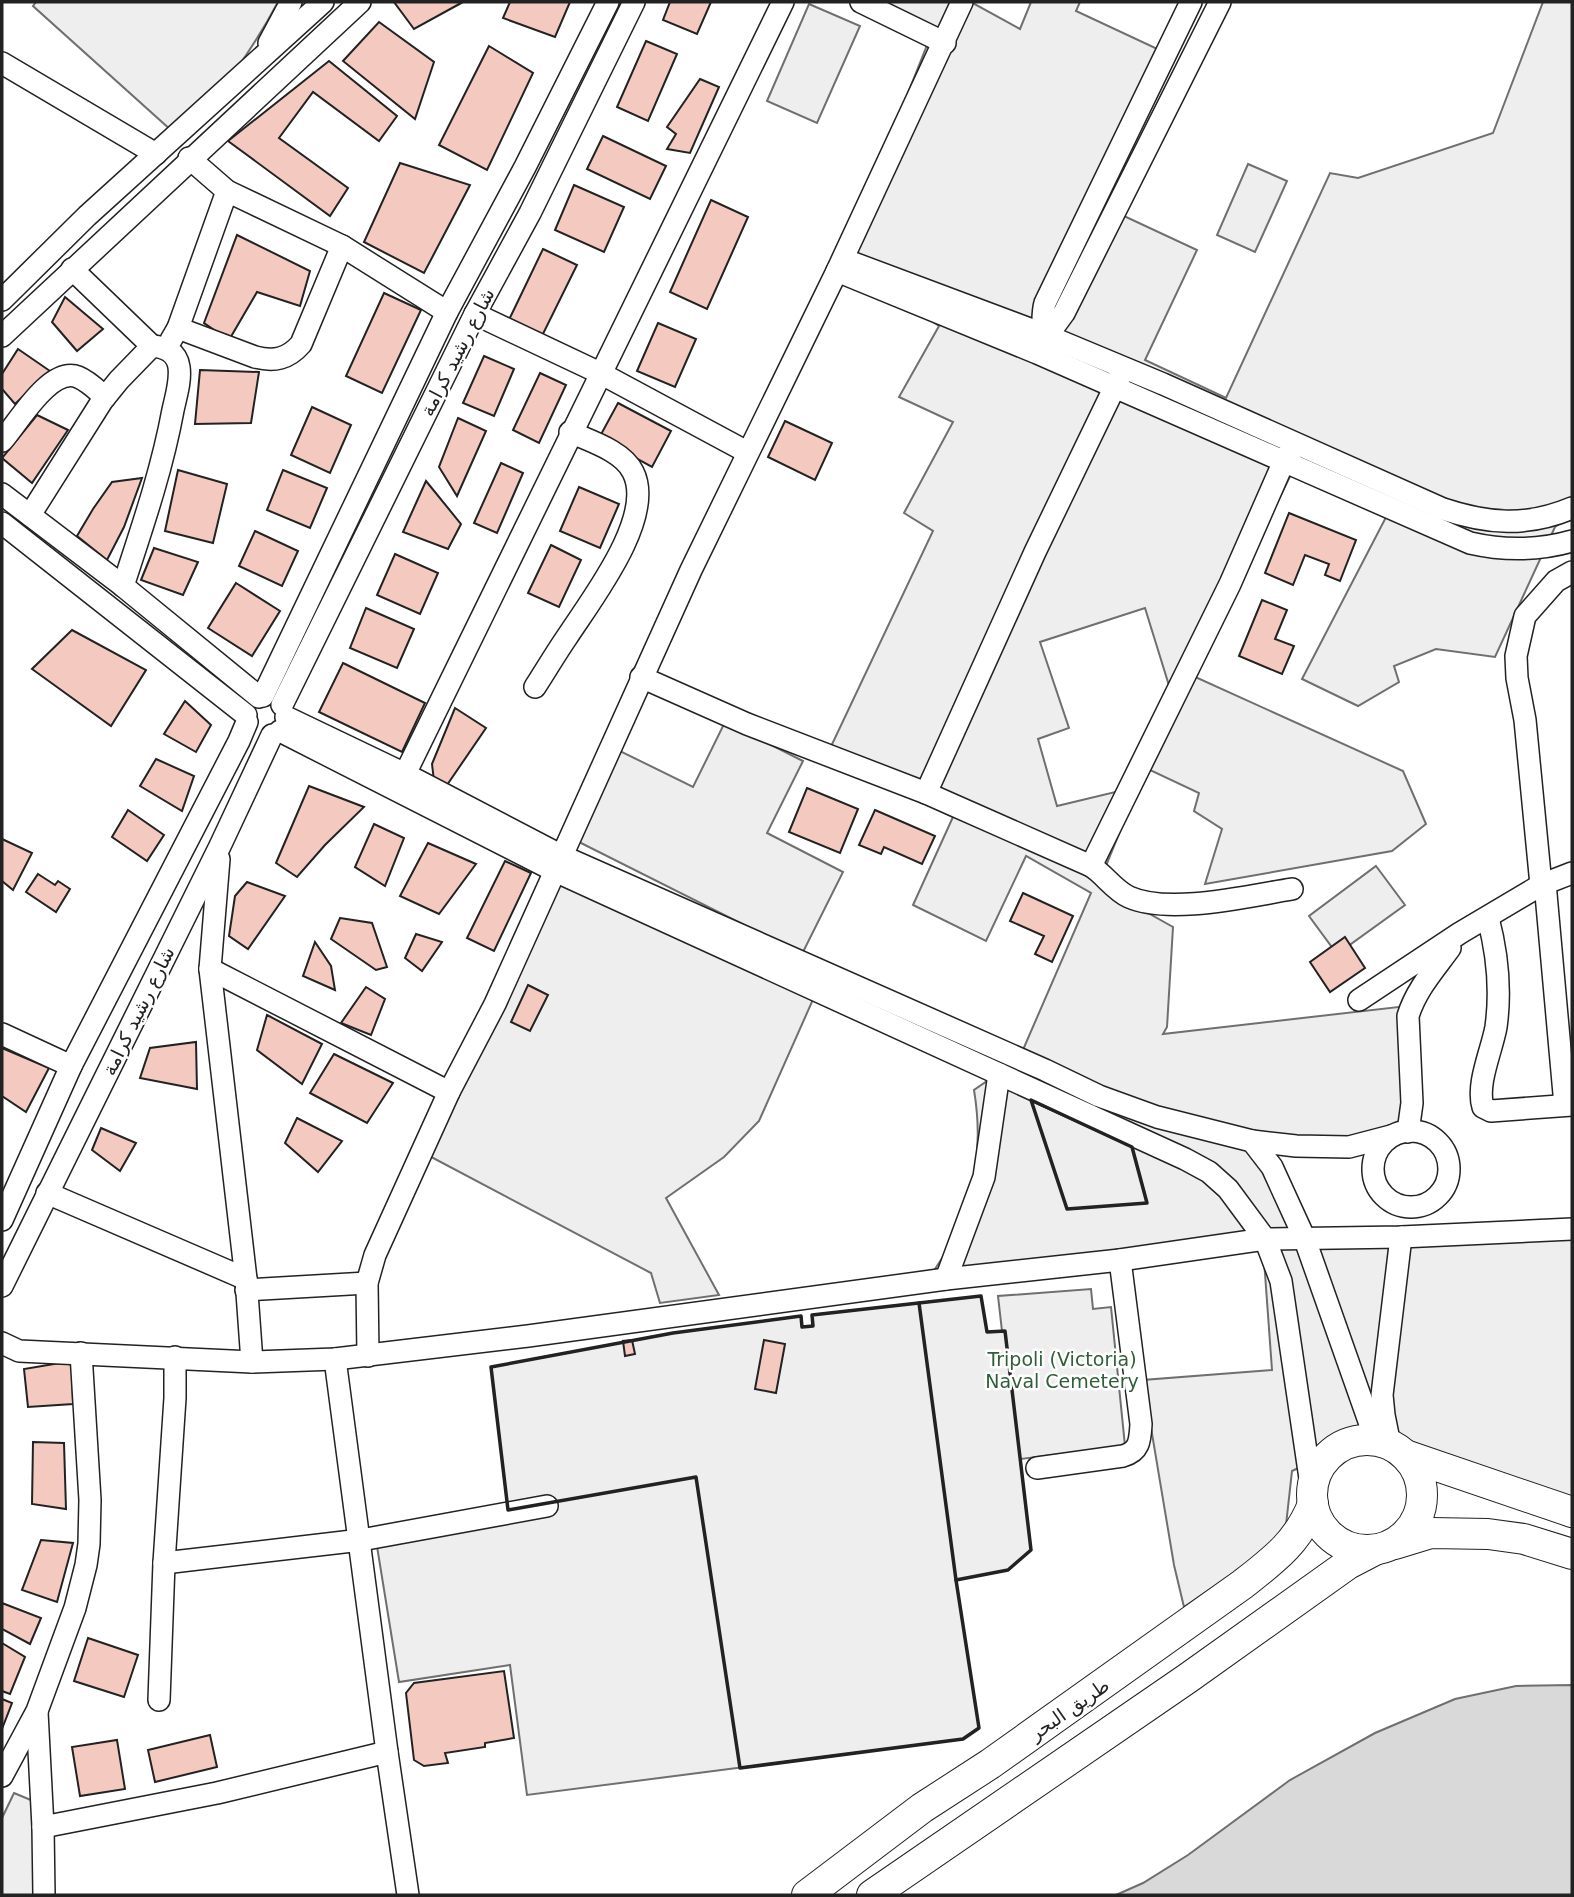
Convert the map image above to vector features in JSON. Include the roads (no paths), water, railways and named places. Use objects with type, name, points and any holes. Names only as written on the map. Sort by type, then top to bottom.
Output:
[{"type":"highway","points":[[1572,1512],[1390,1447],[1360,1440],[1346,1444],[1322,1463],[1315,1477],[1313,1498],[1318,1520],[1328,1534],[1341,1544],[1357,1550],[1382,1548],[1431,1533],[1488,1534],[1524,1539],[1572,1554]]},
{"type":"highway","points":[[872,1895],[1188,1678],[1348,1563],[1406,1535],[1416,1521],[1422,1504],[1422,1486],[1416,1469],[1390,1447]]},
{"type":"highway","name":"طريق البحر","points":[[807,1895],[922,1808],[1001,1756],[1244,1584],[1283,1552],[1306,1521],[1313,1498]]},
{"type":"street","points":[[260,60],[291,2]]},
{"type":"street","points":[[2,300],[87,216],[323,2]]},
{"type":"street","points":[[2,335],[189,158],[360,2]]},
{"type":"street","name":"شارع رشيد كرامة","points":[[2,1286],[220,846],[447,312],[526,167],[608,2]]},
{"type":"street","name":"شارع رشيد كرامة","points":[[274,714],[475,313],[530,213],[634,2]]},
{"type":"street","points":[[405,774],[570,432],[602,374],[783,2]]},
{"type":"street","points":[[861,2],[944,43]]},
{"type":"street","points":[[368,1356],[367,1283],[375,1255],[449,1092],[495,1004],[641,677],[747,452],[840,265],[962,2]]},
{"type":"street","points":[[1040,344],[1045,303],[1191,2]]},
{"type":"street","points":[[1040,344],[1064,313],[1220,2]]},
{"type":"street","points":[[2,63],[156,154]]},
{"type":"street","points":[[189,158],[227,191],[342,246],[447,312]]},
{"type":"street","points":[[30,515],[105,397],[178,328],[227,191]]},
{"type":"street","points":[[178,328],[255,357],[275,360],[284,358],[301,344],[342,246]]},
{"type":"street","points":[[840,265],[1040,344],[1125,369],[1176,389],[1290,452],[1469,543],[1499,549],[1539,549],[1572,541]]},
{"type":"street","points":[[72,269],[159,347],[174,355],[179,365],[179,380],[163,456],[123,586]]},
{"type":"street","points":[[475,313],[602,374],[747,452]]},
{"type":"street","points":[[1040,344],[1113,388],[1473,519],[1520,521],[1572,508]]},
{"type":"street","points":[[926,793],[1035,552],[1113,388],[1125,369]]},
{"type":"street","points":[[2,441],[48,384],[60,377],[79,377],[105,397]]},
{"type":"street","points":[[536,687],[620,555],[638,503],[633,470],[622,458],[570,432]]},
{"type":"street","points":[[1091,866],[1230,584],[1290,452]]},
{"type":"street","points":[[2,494],[123,586],[274,714],[558,864],[1209,1172],[1228,1189],[1265,1239],[1281,1281],[1313,1498]]},
{"type":"street","points":[[4,531],[246,718],[250,729],[257,734],[274,714]]},
{"type":"street","points":[[1488,918],[1494,941],[1498,1002],[1496,1025],[1485,1071],[1481,1100],[1483,1107],[1491,1111],[1569,1105],[1516,656],[1525,616],[1556,581],[1572,572]]},
{"type":"street","points":[[641,677],[747,724],[926,793],[1091,866],[1104,875],[1114,888],[1129,897],[1155,904],[1203,902],[1292,889]]},
{"type":"street","name":"شارع رشيد كرامة","points":[[2,1220],[10,1180],[227,766],[252,701],[274,714]]},
{"type":"street","points":[[274,714],[405,774],[558,864],[1045,1070],[1099,1096],[1157,1117],[1252,1141],[1296,1146],[1349,1147],[1401,1133],[1421,1133],[1442,1148],[1448,1161],[1449,1174],[1436,1198],[1425,1205],[1412,1208],[1398,1205],[1387,1199],[1373,1176],[1349,1147]]},
{"type":"street","points":[[220,846],[209,969],[246,1285],[252,1362]]},
{"type":"street","points":[[1359,1000],[1460,933],[1543,884],[1572,873]]},
{"type":"street","points":[[1373,1176],[1373,1166],[1380,1148],[1401,1133],[1412,1103],[1408,1016],[1412,1003],[1460,933]]},
{"type":"street","points":[[209,969],[449,1092]]},
{"type":"street","points":[[2,1034],[71,1066]]},
{"type":"street","points":[[946,1279],[984,1177],[999,1074]]},
{"type":"street","points":[[1252,1141],[1272,1167],[1304,1237],[1390,1447]]},
{"type":"street","points":[[1272,1167],[1296,1146]]},
{"type":"street","points":[[47,1193],[246,1285],[367,1283]]},
{"type":"street","points":[[2,1343],[19,1351],[252,1362],[335,1359],[946,1279],[1120,1260],[1265,1239],[1401,1237],[1572,1229]]},
{"type":"street","points":[[1390,1447],[1382,1395],[1401,1237]]},
{"type":"street","points":[[1037,1468],[1123,1456],[1138,1447],[1141,1424],[1120,1260]]},
{"type":"street","points":[[2,1776],[37,1711],[75,1608],[89,1544],[90,1500],[81,1353]]},
{"type":"street","points":[[159,1700],[175,1357]]},
{"type":"street","points":[[335,1359],[408,1895]]},
{"type":"street","points":[[164,1563],[361,1540],[547,1506]]},
{"type":"street","points":[[37,1711],[44,1895]]},
{"type":"street","points":[[43,1827],[217,1793],[387,1752]]},
{"type":"park label","name":"Tripoli (Victoria) Naval Cemetery","points":[[1062,1370]]}]
